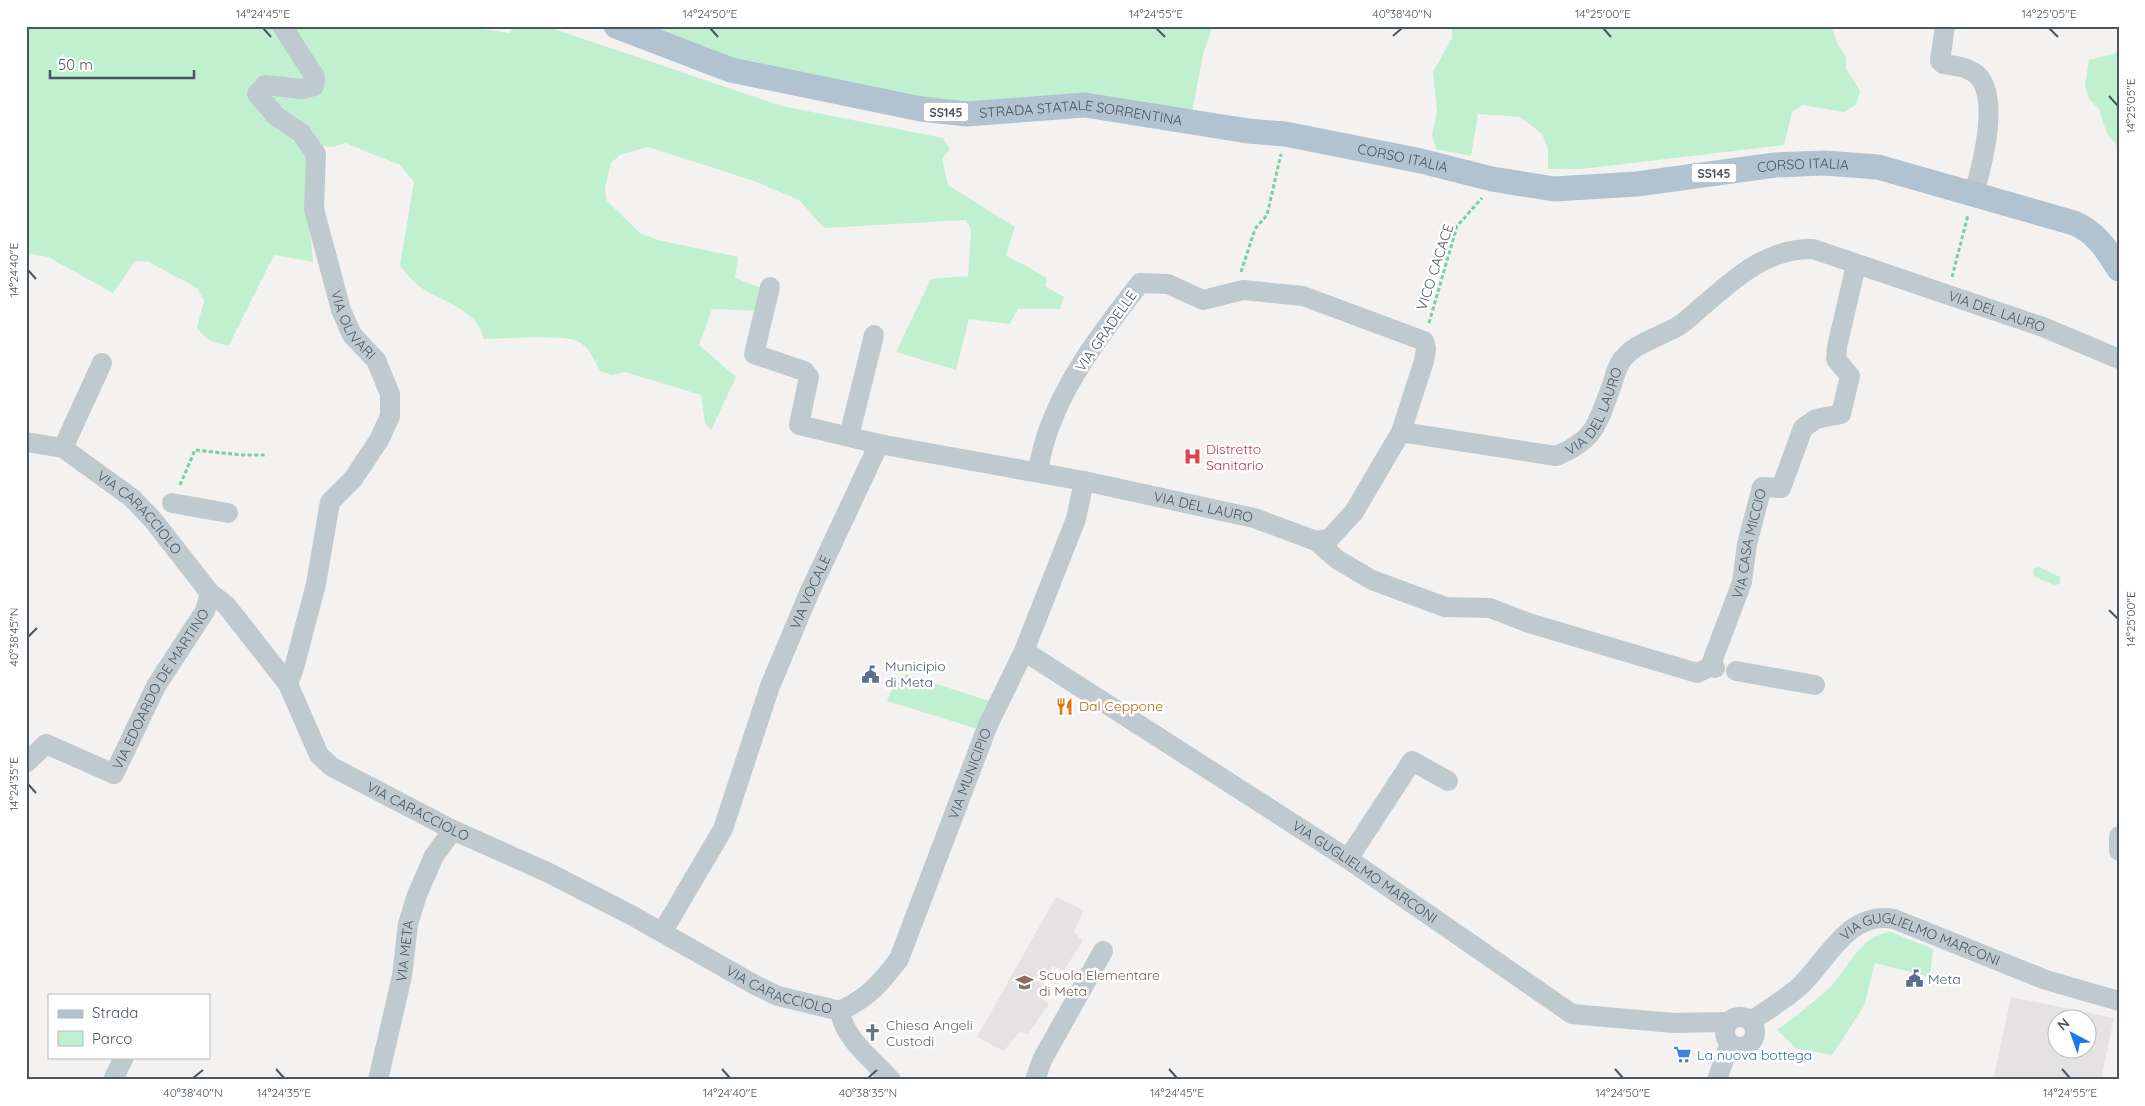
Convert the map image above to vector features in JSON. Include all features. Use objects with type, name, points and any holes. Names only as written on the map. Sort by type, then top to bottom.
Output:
[{"type":"main road","name":"STRADA STATALE SORRENTINA","points":[[616,26],[731,70],[921,109],[967,114],[1086,105],[1248,131],[1285,134]]},
{"type":"main road","name":"CORSO ITALIA","points":[[1285,134],[1421,161],[1492,179],[1554,189],[1637,184],[1775,165],[1824,163],[1878,167],[1974,193],[2085,228],[2103,244],[2119,269]]},
{"type":"street","name":"VIA OLIVARI","points":[[282,26],[315,77],[314,86],[302,89],[265,85],[257,94],[276,116],[301,132],[316,154],[314,209],[341,310],[352,335],[376,360],[390,394],[390,416],[379,440],[353,479],[330,502],[316,584],[288,684]]},
{"type":"street","points":[[1945,26],[1940,60],[1943,64],[1964,67],[1975,73],[1982,80],[1986,99],[1988,134],[1974,193]]},
{"type":"street","name":"VIA DEL LAURO","points":[[1401,432],[1556,456],[1576,447],[1589,437],[1598,422],[1620,363],[1636,347],[1682,324],[1737,276],[1769,256],[1795,249],[1813,249],[2043,327],[2119,359]]},
{"type":"street","name":"VIA CASA MICCIO","points":[[1316,541],[1338,560],[1372,580],[1445,607],[1490,608],[1530,623],[1697,673],[1712,668],[1742,582],[1747,544],[1762,487],[1781,488],[1803,428],[1816,419],[1841,414],[1850,376],[1836,359],[1836,347],[1856,265]]},
{"type":"street","name":"VIA GRADELLE","points":[[1038,471],[1047,434],[1078,368],[1102,332],[1140,283],[1168,284],[1203,300],[1243,290],[1303,296],[1424,340]]},
{"type":"street","points":[[770,287],[754,354],[804,371],[809,377],[799,425],[879,444],[1084,480]]},
{"type":"street","points":[[849,436],[874,335]]},
{"type":"street","points":[[1316,541],[1329,539],[1354,512],[1401,432],[1424,361],[1426,349],[1424,340]]},
{"type":"street","points":[[63,448],[102,363]]},
{"type":"street","name":"VIA CARACCIOLO","points":[[26,442],[63,448],[132,498],[210,593],[226,605],[288,684],[319,755],[332,767],[453,830],[549,873],[663,931],[723,968],[778,996],[840,1011],[842,1021],[854,1040],[891,1080]]},
{"type":"street","name":"VIA VOCALE","points":[[663,931],[723,828],[770,686],[810,591],[879,444]]},
{"type":"street","name":"VIA DEL LAURO","points":[[1084,480],[1254,518],[1316,541]]},
{"type":"street","name":"VIA MUNICIPIO","points":[[840,1011],[861,1001],[876,989],[899,959],[988,725],[1024,651],[1076,519],[1084,480]]},
{"type":"street","points":[[172,503],[228,513]]},
{"type":"street","name":"VIA EDOARDO DE MARTINO","points":[[26,763],[46,744],[114,774],[156,686],[205,611],[210,593]]},
{"type":"street","name":"VIA GUGLIELMO MARCONI","points":[[1024,651],[1348,859],[1572,1014],[1673,1023],[1728,1022]]},
{"type":"street","points":[[1736,671],[1815,685]]},
{"type":"street","points":[[1348,859],[1412,761],[1448,781]]},
{"type":"street","name":"VIA META","points":[[378,1080],[402,976],[408,924],[434,856],[453,830]]},
{"type":"street","points":[[2119,836],[2119,851]]},
{"type":"street","name":"VIA GUGLIELMO MARCONI","points":[[1751,1021],[1798,988],[1851,928],[1866,919],[1875,917],[1894,919],[2046,980],[2119,1001]]},
{"type":"street","points":[[1035,1080],[1042,1060],[1103,951]]},
{"type":"street","points":[[1736,1016],[1751,1021],[1755,1035],[1749,1044],[1739,1047],[1730,1043],[1724,1031],[1728,1022],[1736,1016]]},
{"type":"street","points":[[1717,1080],[1730,1043]]},
{"type":"street","points":[[113,1080],[124,1058]]},
{"type":"path","points":[[1234,292],[1255,229],[1268,215],[1285,134]]},
{"type":"path","name":"VICO CACACE","points":[[1424,340],[1457,226],[1481,199],[1492,179]]},
{"type":"path","points":[[1947,295],[1974,193]]},
{"type":"path","points":[[172,503],[195,450],[241,455],[266,455]]},
{"type":"shaded area","name":"Scuola Elementare di Meta","points":[[1056,897],[1084,910],[1074,932],[1083,941],[1064,970],[1052,966],[1037,996],[1049,1004],[1028,1034],[1019,1032],[1004,1051],[977,1037]]},
{"type":"shaded area","points":[[2011,997],[2065,1008],[2048,1008],[2048,1058],[2098,1058],[2098,1015],[2114,1018],[2101,1080],[1993,1080]]},
{"type":"green space","points":[[26,26],[462,26],[510,33],[514,26],[545,26],[782,106],[943,138],[950,149],[942,159],[948,185],[1015,227],[1006,255],[1047,278],[1045,286],[1064,297],[1060,309],[1018,309],[1010,324],[969,319],[956,370],[896,352],[931,279],[968,276],[971,230],[966,220],[824,228],[799,200],[754,181],[648,147],[620,155],[611,163],[605,188],[607,201],[640,233],[658,240],[738,257],[735,278],[764,289],[758,311],[712,309],[699,345],[736,377],[711,430],[705,423],[701,395],[625,372],[612,375],[600,371],[588,350],[577,341],[546,337],[484,339],[473,319],[466,312],[419,286],[400,266],[414,182],[400,165],[345,143],[333,147],[320,146],[308,165],[305,177],[313,262],[274,255],[229,345],[219,344],[207,338],[197,327],[204,301],[197,288],[149,262],[135,261],[113,293],[48,257],[26,253]]},
{"type":"green space","points":[[628,26],[1254,26],[1212,28],[1203,54],[1192,113],[957,107],[727,61]]},
{"type":"green space","points":[[1452,26],[1831,26],[1838,45],[1846,56],[1846,69],[1860,91],[1856,105],[1844,112],[1803,105],[1792,112],[1784,145],[1581,169],[1548,169],[1548,148],[1542,134],[1520,117],[1478,114],[1471,156],[1436,149],[1432,136],[1437,111],[1433,72],[1452,38]]},
{"type":"green space","points":[[2116,53],[2119,55],[2119,153],[2116,144],[2107,134],[2099,109],[2089,99],[2085,86],[2089,60]]},
{"type":"green space","points":[[2039,567],[2060,577],[2060,584],[2054,585],[2034,576],[2033,569]]},
{"type":"green space","points":[[905,674],[993,702],[981,730],[887,701],[895,681],[902,684]]},
{"type":"green space","points":[[1891,932],[1933,949],[1930,977],[1875,963],[1864,1006],[1832,1055],[1797,1049],[1777,1030],[1829,988],[1856,954],[1871,939],[1880,934]]},
{"type":"place","name":"Distretto Sanitario","points":[[1192,457]]},
{"type":"place","name":"Municipio di Meta","points":[[871,674]]},
{"type":"place","name":"Dal Ceppone","points":[[1065,706]]},
{"type":"place","name":"Meta","points":[[1914,979]]},
{"type":"place","name":"Scuola Elementare di Meta","points":[[1025,983]]},
{"type":"place","name":"Chiesa Angeli Custodi","points":[[872,1033]]},
{"type":"place","name":"La nuova bottega","points":[[1683,1055]]}]
